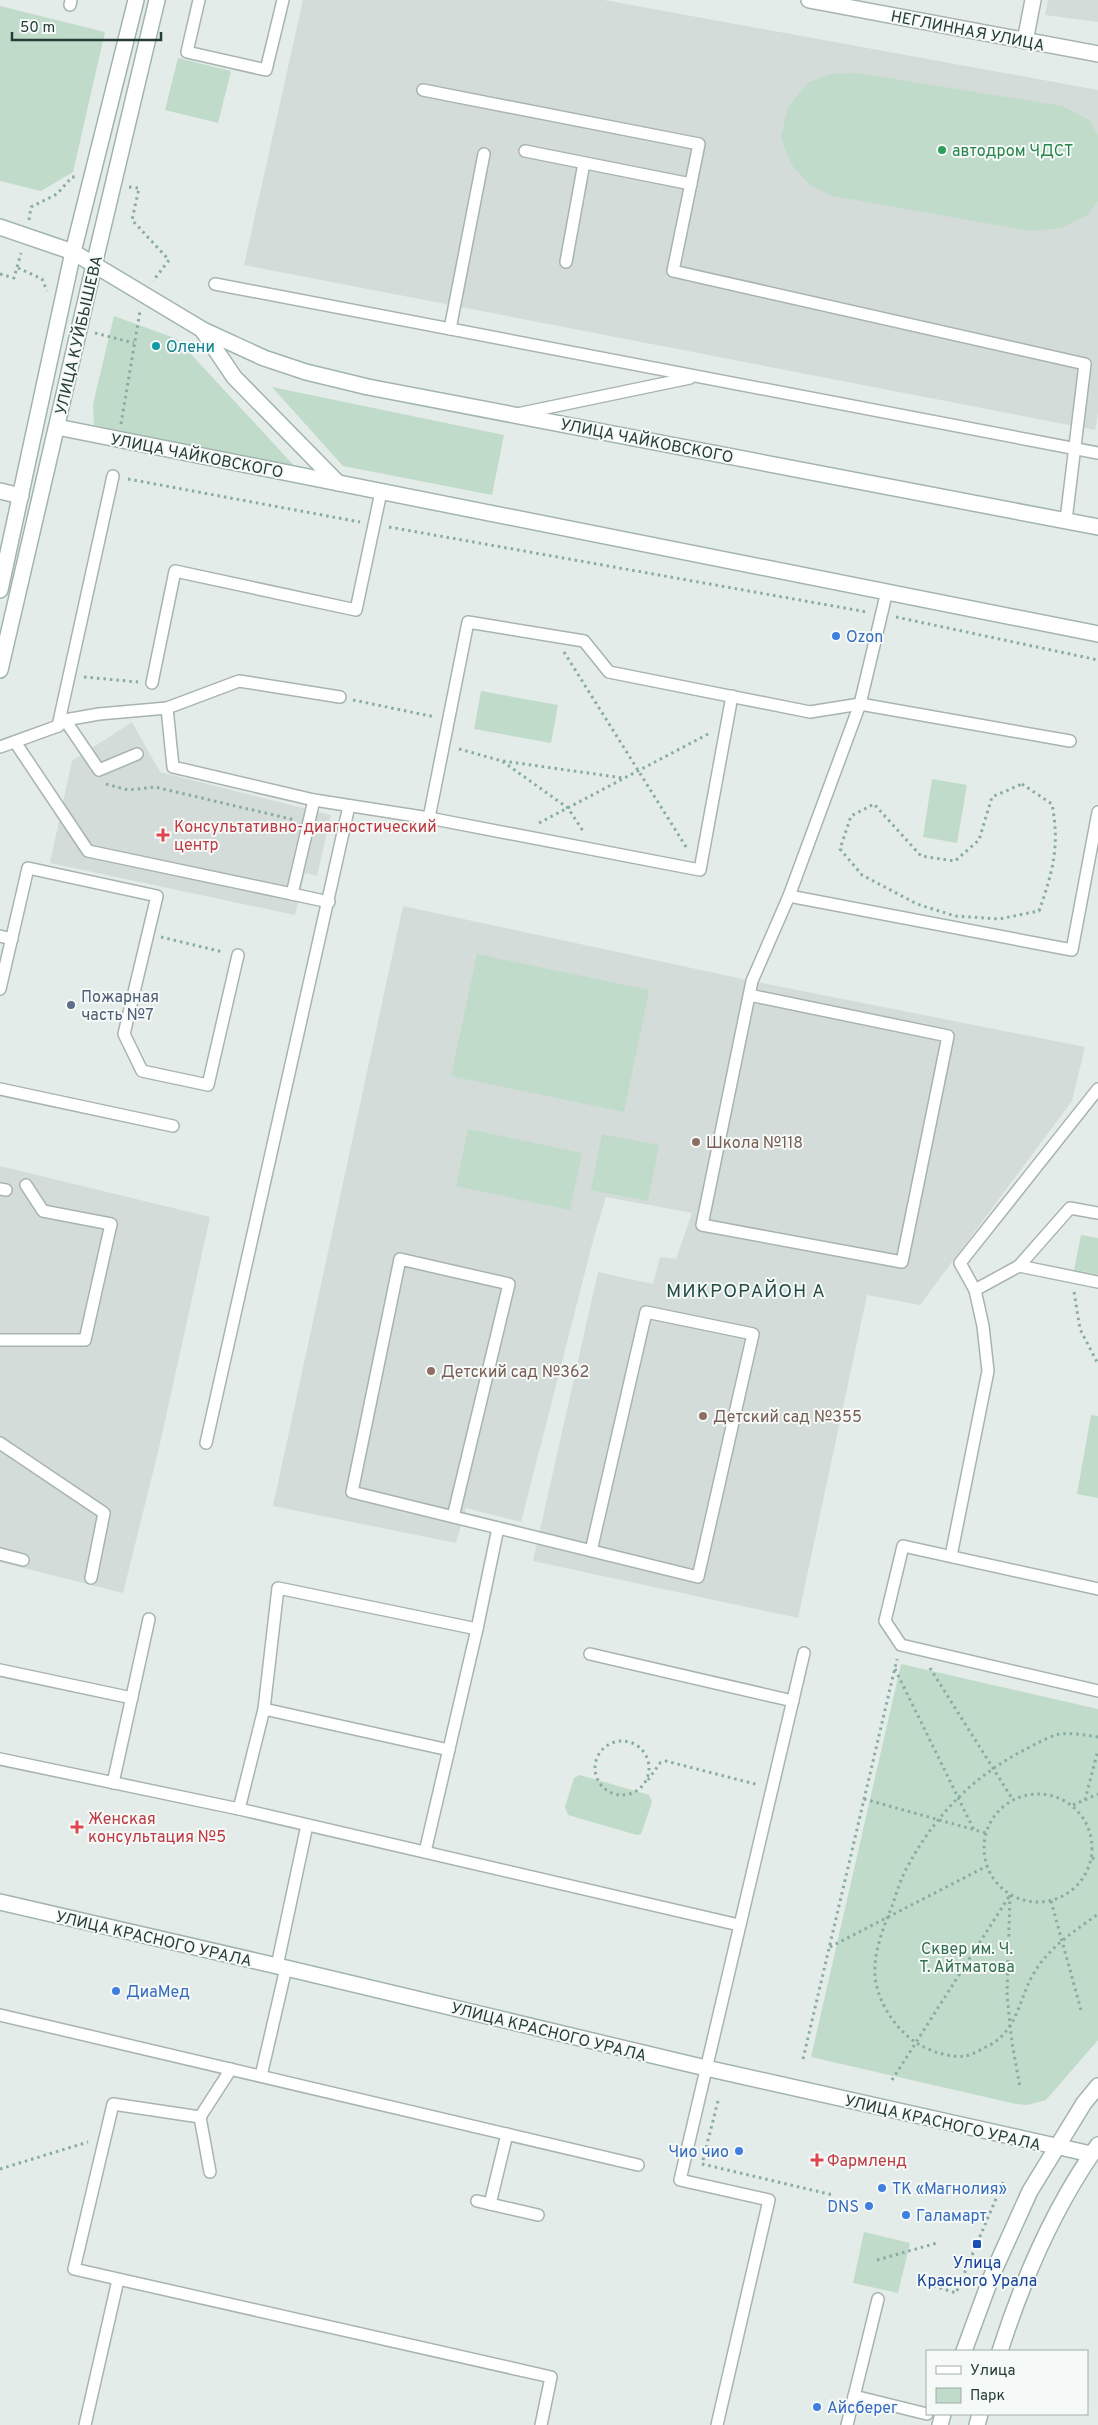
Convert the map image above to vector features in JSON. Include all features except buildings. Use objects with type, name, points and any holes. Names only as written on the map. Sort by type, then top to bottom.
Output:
[{"type":"main road","name":"УЛИЦА КУЙБЫШЕВА","points":[[0,590],[73,252],[136,0]]},
{"type":"main road","name":"УЛИЦА КУЙБЫШЕВА","points":[[0,670],[158,0]]},
{"type":"main road","name":"НЕГЛИННАЯ УЛИЦА","points":[[809,0],[1098,54]]},
{"type":"main road","points":[[1025,41],[1033,0]]},
{"type":"main road","name":"УЛИЦА ЧАЙКОВСКОГО","points":[[0,227],[73,252],[203,330],[264,358],[306,372],[368,387],[1098,527]]},
{"type":"main road","name":"УЛИЦА ЧАЙКОВСКОГО","points":[[203,330],[234,377],[338,482]]},
{"type":"main road","name":"УЛИЦА ЧАЙКОВСКОГО","points":[[57,427],[1098,634]]},
{"type":"main road","points":[[0,491],[21,496]]},
{"type":"main road","name":"УЛИЦА КРАСНОГО УРАЛА","points":[[0,1902],[706,2068],[1057,2148],[1096,2152]]},
{"type":"main road","points":[[964,2350],[1001,2253],[1030,2191],[1084,2103],[1098,2086]]},
{"type":"main road","points":[[1000,2350],[1011,2317],[1037,2253],[1096,2152]]},
{"type":"lane","points":[[199,0],[187,52],[266,70],[283,0]]},
{"type":"lane","points":[[423,90],[699,144],[673,272],[1085,364],[1066,520]]},
{"type":"lane","points":[[525,151],[691,184]]},
{"type":"lane","points":[[450,329],[484,154]]},
{"type":"lane","points":[[566,262],[584,163]]},
{"type":"lane","points":[[215,284],[1098,453]]},
{"type":"lane","points":[[515,414],[697,376]]},
{"type":"lane","points":[[113,476],[69,676],[61,723],[99,770],[137,754]]},
{"type":"lane","points":[[152,683],[176,571],[356,610],[381,492]]},
{"type":"lane","points":[[750,995],[948,1036],[902,1262],[702,1225],[752,981],[789,896],[860,704],[887,591]]},
{"type":"lane","points":[[429,818],[468,622],[584,641],[609,672],[810,712],[860,704],[1070,741]]},
{"type":"lane","points":[[0,747],[61,723],[99,714],[168,708],[239,681],[340,698]]},
{"type":"lane","points":[[168,708],[173,767],[314,800],[429,818],[700,870],[732,696]]},
{"type":"lane","points":[[15,742],[88,851],[329,902]]},
{"type":"lane","points":[[292,894],[314,800]]},
{"type":"lane","points":[[206,1443],[329,902],[349,806]]},
{"type":"lane","points":[[789,896],[1072,950],[1098,812]]},
{"type":"lane","points":[[0,989],[28,868],[157,896],[124,1034],[142,1071],[208,1085],[238,955]]},
{"type":"lane","points":[[0,936],[12,939]]},
{"type":"lane","points":[[951,1556],[988,1371],[983,1326],[975,1290],[960,1263],[1098,1089]]},
{"type":"lane","points":[[0,1090],[174,1126]]},
{"type":"lane","points":[[0,1340],[85,1340],[111,1224],[43,1211],[26,1185]]},
{"type":"lane","points":[[975,1290],[1020,1266],[1070,1208],[1098,1213]]},
{"type":"lane","points":[[453,1517],[509,1284],[400,1259],[352,1492],[453,1517],[498,1528],[591,1550],[698,1577],[752,1334],[646,1312],[591,1550]]},
{"type":"lane","points":[[1020,1266],[1098,1282]]},
{"type":"lane","points":[[0,1443],[104,1513],[91,1578]]},
{"type":"lane","points":[[425,1852],[477,1629],[498,1528]]},
{"type":"lane","points":[[1098,1588],[904,1546],[885,1621],[901,1645],[1098,1691]]},
{"type":"lane","points":[[0,1554],[24,1560]]},
{"type":"lane","points":[[239,1808],[264,1709],[278,1588],[477,1629]]},
{"type":"lane","points":[[113,1783],[149,1619]]},
{"type":"lane","points":[[717,2425],[769,2200],[680,2180],[804,1653]]},
{"type":"lane","points":[[590,1654],[793,1701]]},
{"type":"lane","points":[[0,1670],[132,1698]]},
{"type":"lane","points":[[264,1709],[449,1750]]},
{"type":"lane","points":[[0,1759],[239,1808],[739,1925]]},
{"type":"lane","points":[[261,2076],[307,1825]]},
{"type":"lane","points":[[0,2015],[638,2165]]},
{"type":"lane","points":[[210,2172],[200,2117],[231,2069]]},
{"type":"lane","points":[[200,2117],[113,2104],[74,2269],[551,2377],[541,2425]]},
{"type":"lane","points":[[490,2204],[507,2134]]},
{"type":"lane","points":[[477,2201],[538,2215]]},
{"type":"lane","points":[[85,2425],[118,2280]]},
{"type":"lane","points":[[847,2425],[878,2299]]},
{"type":"lane","points":[[854,2396],[926,2415]]},
{"type":"path","points":[[0,274],[14,278]]},
{"type":"path","points":[[113,476],[882,614],[1098,660]]},
{"type":"path","points":[[554,636],[700,870]]},
{"type":"path","points":[[69,676],[152,683]]},
{"type":"path","points":[[340,698],[448,720]]},
{"type":"path","points":[[516,835],[726,724]]},
{"type":"path","points":[[444,744],[502,761],[624,778]]},
{"type":"path","points":[[502,761],[568,808],[594,850]]},
{"type":"path","points":[[103,783],[128,790],[155,787],[309,823]]},
{"type":"path","points":[[1022,784],[1052,804],[1057,829],[1053,870],[1039,911],[999,919],[955,916],[917,904],[862,874],[840,849],[851,816],[874,804],[921,856],[955,861],[979,840],[992,797],[1022,784]]},
{"type":"path","points":[[148,934],[238,955]]},
{"type":"path","points":[[1072,1276],[1080,1329],[1098,1364]]},
{"type":"path","points":[[803,2060],[901,1645]]},
{"type":"path","points":[[918,1649],[1013,1800]]},
{"type":"path","points":[[895,1668],[974,1830]]},
{"type":"path","points":[[1098,1737],[1082,1734],[1059,1734],[1036,1744],[993,1768],[957,1796],[937,1820],[908,1865],[887,1919],[876,1959],[875,1976],[882,1999],[891,2017],[915,2043],[930,2051],[966,2056],[1003,2037],[1010,2027],[1034,1972],[1046,1956],[1062,1941],[1098,1914]]},
{"type":"path","points":[[644,1783],[649,1766],[642,1750],[636,1744],[618,1741],[603,1750],[596,1766],[597,1774],[606,1789],[614,1793],[631,1793],[644,1783],[660,1763],[666,1761],[772,1788]]},
{"type":"path","points":[[1085,1800],[1098,1750]]},
{"type":"path","points":[[1037,1793],[1062,1799],[1083,1816],[1090,1830],[1093,1844],[1092,1858],[1081,1882],[1072,1891],[1051,1901],[1034,1903],[1010,1895],[996,1882],[987,1866],[984,1851],[986,1834],[995,1815],[1013,1800],[1037,1793]]},
{"type":"path","points":[[1073,1806],[1098,1794]]},
{"type":"path","points":[[864,1799],[986,1834]]},
{"type":"path","points":[[1092,1858],[1098,1860]]},
{"type":"path","points":[[829,1948],[987,1866]]},
{"type":"path","points":[[1010,1895],[1007,1995],[1010,2027],[1020,2087]]},
{"type":"path","points":[[892,2080],[1010,1895]]},
{"type":"path","points":[[1051,1901],[1082,2010]]},
{"type":"path","points":[[718,2101],[702,2164],[833,2195]]},
{"type":"path","points":[[0,2169],[106,2137]]},
{"type":"path","points":[[921,2282],[956,2293],[1003,2182]]},
{"type":"path","points":[[877,2260],[937,2243]]},
{"type":"shaded area","points":[[303,0],[604,0],[1098,90],[1098,413],[1095,430],[244,265]]},
{"type":"shaded area","points":[[1048,0],[1098,0],[1098,22],[1045,15]]},
{"type":"shaded area","points":[[132,722],[160,772],[331,815],[317,876],[305,873],[295,915],[50,863],[72,761]]},
{"type":"shaded area","points":[[403,906],[752,981],[1085,1047],[1072,1101],[920,1305],[867,1295],[798,1618],[533,1561],[598,1272],[653,1284],[660,1257],[676,1259],[692,1213],[606,1197],[521,1522],[466,1508],[456,1543],[273,1506]]},
{"type":"shaded area","points":[[0,1166],[210,1217],[159,1448],[123,1593],[0,1562]]},
{"type":"green space","points":[[0,6],[105,32],[73,172],[41,191],[0,181]]},
{"type":"green space","points":[[178,58],[231,71],[218,123],[165,110]]},
{"type":"green space","name":"автодром ЧДСТ","points":[[858,73],[1062,106],[1089,120],[1098,135],[1098,201],[1087,215],[1062,228],[1030,231],[833,196],[810,185],[791,164],[781,137],[788,107],[809,82],[832,74]]},
{"type":"green space","points":[[114,316],[177,339],[298,470],[94,425],[93,404]]},
{"type":"green space","points":[[272,387],[504,435],[492,495],[343,466]]},
{"type":"green space","points":[[481,691],[558,705],[551,743],[474,729]]},
{"type":"green space","points":[[932,779],[967,785],[957,843],[923,837]]},
{"type":"green space","points":[[477,954],[649,990],[624,1112],[451,1076]]},
{"type":"green space","points":[[468,1129],[582,1153],[570,1210],[456,1186]]},
{"type":"green space","points":[[602,1134],[659,1145],[648,1201],[591,1190]]},
{"type":"green space","points":[[1081,1235],[1098,1238],[1098,1274],[1074,1270]]},
{"type":"green space","points":[[1091,1415],[1098,1416],[1098,1498],[1077,1494]]},
{"type":"green space","name":"Сквер им. Ч. Т. Айтматова","points":[[901,1664],[1098,1709],[1098,2040],[1046,2100],[1027,2105],[1016,2104],[811,2057]]},
{"type":"green space","points":[[580,1775],[649,1795],[652,1802],[641,1834],[637,1835],[568,1815],[565,1807],[574,1778]]},
{"type":"green space","points":[[864,2232],[910,2243],[898,2293],[853,2283]]},
{"type":"place","name":"автодром ЧДСТ","points":[[942,150]]},
{"type":"place","name":"Олени","points":[[156,346]]},
{"type":"place","name":"Ozon","points":[[836,636]]},
{"type":"place","name":"Консультативно-диагностический центр","points":[[163,835]]},
{"type":"place","name":"Пожарная часть №7","points":[[71,1005]]},
{"type":"place","name":"Школа №118","points":[[696,1142]]},
{"type":"place","name":"Детский сад №362","points":[[431,1371]]},
{"type":"place","name":"Детский сад №355","points":[[703,1416]]},
{"type":"place","name":"Женская консультация №5","points":[[77,1827]]},
{"type":"place","name":"ДиаМед","points":[[116,1991]]},
{"type":"place","name":"Чио чио","points":[[739,2151]]},
{"type":"place","name":"Фармленд","points":[[817,2160]]},
{"type":"place","name":"ТК «Магнолия»","points":[[882,2188]]},
{"type":"place","name":"DNS","points":[[869,2206]]},
{"type":"place","name":"Галамарт","points":[[906,2215]]},
{"type":"place","name":"Улица Красного Урала","points":[[977,2244]]},
{"type":"place","name":"Айсберег","points":[[817,2407]]},
{"type":"district","name":"МИКРОРАЙОН А","points":[[746,1290]]}]
